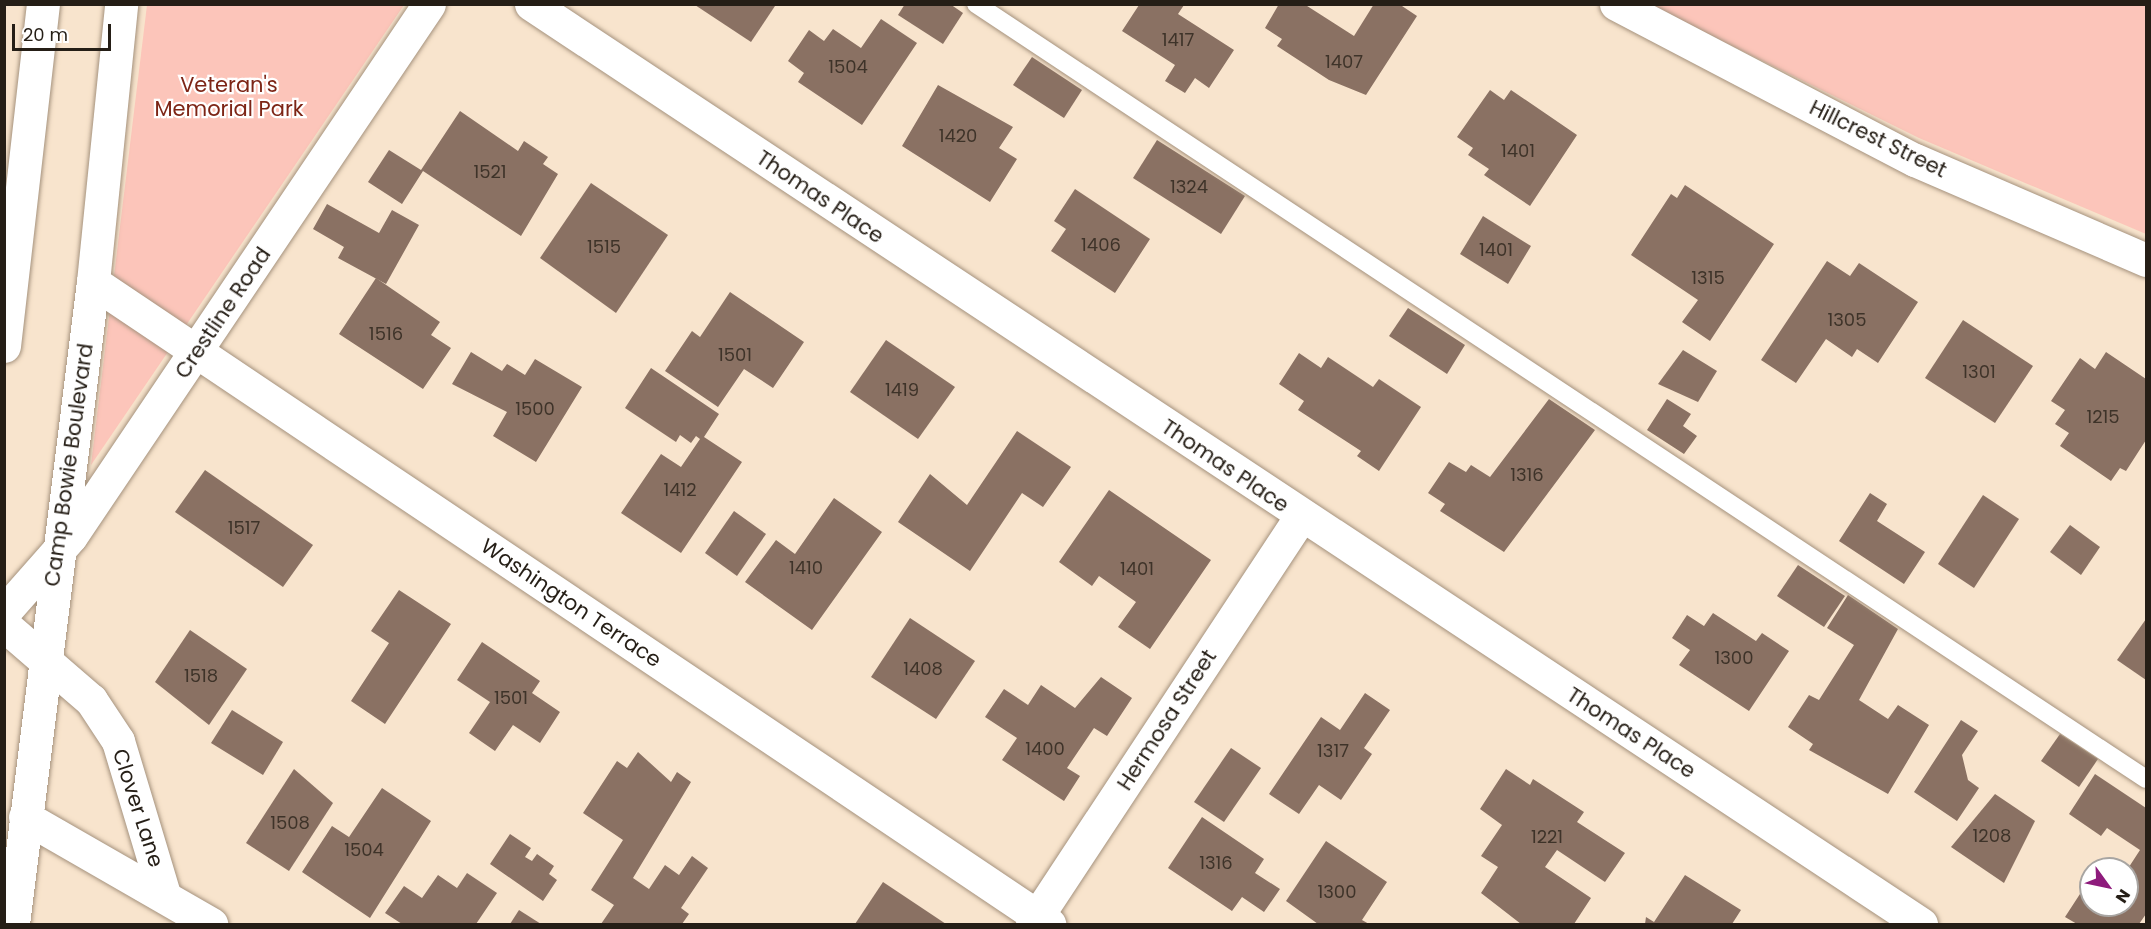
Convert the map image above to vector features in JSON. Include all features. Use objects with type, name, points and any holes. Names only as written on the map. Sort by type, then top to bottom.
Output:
[{"type":"street","points":[[4,346],[43,4]]},
{"type":"street","name":"Camp Bowie Boulevard","points":[[13,924],[44,653],[93,282],[121,4]]},
{"type":"street","name":"Crestline Road","points":[[4,612],[57,554],[198,351],[429,4]]},
{"type":"street","name":"Thomas Place","points":[[531,4],[1301,516],[1921,924]]},
{"type":"street","name":"Hillcrest Street","points":[[1616,4],[1915,160],[2146,260]]},
{"type":"street","name":"Washington Terrace","points":[[93,282],[1039,922]]},
{"type":"street","name":"Hermosa Street","points":[[1039,922],[1301,516]]},
{"type":"street","name":"Clover Lane","points":[[4,624],[44,653],[91,700],[118,741],[165,894]]},
{"type":"street","name":"Clover Lane","points":[[25,817],[165,894],[211,924]]},
{"type":"lane","points":[[976,4],[2146,779]]},
{"type":"green space","name":"Veteran's Memorial Park","points":[[147,5],[404,5],[91,465]]},
{"type":"green space","points":[[1649,5],[2146,5],[2146,234],[1919,138]]},
{"type":"building","points":[[905,4],[950,4],[963,13],[943,44],[898,15]]},
{"type":"building","points":[[1279,4],[1304,4],[1354,36],[1374,4],[1399,4],[1417,16],[1366,95],[1329,80],[1277,46],[1282,39],[1265,28]]},
{"type":"building","points":[[695,5],[772,5],[775,6],[751,42]]},
{"type":"building","points":[[1139,5],[1184,5],[1178,14],[1234,50],[1209,88],[1195,78],[1185,93],[1165,81],[1175,65],[1122,31]]},
{"type":"building","points":[[881,19],[917,43],[862,125],[798,82],[804,73],[788,61],[809,30],[824,41],[833,29],[861,48]]},
{"type":"building","points":[[1032,57],[1082,90],[1064,118],[1013,85]]},
{"type":"building","points":[[938,85],[1013,127],[999,148],[1017,159],[990,202],[902,146]]},
{"type":"building","points":[[1490,90],[1504,100],[1511,90],[1577,135],[1530,206],[1484,175],[1489,169],[1468,155],[1473,148],[1457,137]]},
{"type":"building","points":[[460,111],[518,151],[524,141],[548,157],[543,164],[558,174],[521,236],[423,171],[402,204],[368,182],[389,150],[421,170]]},
{"type":"building","points":[[1157,140],[1245,196],[1221,234],[1133,178]]},
{"type":"building","points":[[591,183],[668,235],[616,313],[540,258]]},
{"type":"building","points":[[1685,185],[1774,244],[1710,341],[1682,322],[1698,300],[1631,255],[1671,194],[1677,198]]},
{"type":"building","points":[[1075,189],[1150,239],[1115,293],[1051,251],[1066,229],[1054,221]]},
{"type":"building","points":[[327,204],[379,233],[392,210],[419,225],[386,284],[338,258],[344,247],[313,229]]},
{"type":"building","points":[[1483,216],[1531,246],[1508,284],[1460,254]]},
{"type":"building","points":[[1827,261],[1850,276],[1859,263],[1918,302],[1878,363],[1857,349],[1852,357],[1826,339],[1796,383],[1761,360]]},
{"type":"building","points":[[376,278],[440,322],[431,335],[451,348],[423,389],[339,334]]},
{"type":"building","points":[[730,292],[804,342],[773,388],[744,369],[718,407],[665,371],[692,331],[700,337]]},
{"type":"building","points":[[1408,308],[1465,345],[1447,374],[1389,336]]},
{"type":"building","points":[[1963,320],[2033,366],[1995,423],[1925,378]]},
{"type":"building","points":[[886,340],[955,387],[918,439],[850,392]]},
{"type":"building","points":[[1683,350],[1717,371],[1698,402],[1658,384]]},
{"type":"building","points":[[471,352],[502,371],[507,364],[525,375],[535,359],[582,387],[536,462],[493,436],[507,412],[452,384]]},
{"type":"building","points":[[2106,352],[2146,379],[2146,440],[2126,471],[2120,468],[2111,481],[2060,446],[2069,433],[2055,424],[2065,410],[2051,401],[2080,358],[2095,369]]},
{"type":"building","points":[[1299,353],[1321,368],[1328,357],[1373,387],[1379,379],[1421,407],[1379,471],[1357,456],[1361,451],[1298,410],[1304,401],[1279,384]]},
{"type":"building","points":[[651,368],[719,414],[704,437],[742,462],[681,553],[621,513],[661,454],[681,467],[700,439],[696,436],[691,443],[680,435],[676,442],[625,408]]},
{"type":"building","points":[[1549,399],[1595,430],[1504,552],[1440,511],[1445,504],[1428,493],[1449,462],[1466,472],[1471,465],[1490,477]]},
{"type":"building","points":[[1667,399],[1691,414],[1683,426],[1697,436],[1684,454],[1647,430]]},
{"type":"building","points":[[1017,431],[1071,467],[1043,507],[1022,493],[970,571],[898,522],[930,474],[967,505]]},
{"type":"building","points":[[205,470],[313,545],[283,587],[175,512]]},
{"type":"building","points":[[1109,490],[1211,560],[1150,649],[1118,627],[1136,602],[1099,576],[1092,586],[1059,562]]},
{"type":"building","points":[[1870,493],[1887,504],[1877,521],[1925,552],[1904,584],[1839,541]]},
{"type":"building","points":[[1983,495],[2019,519],[1974,588],[1938,564]]},
{"type":"building","points":[[834,498],[882,532],[812,630],[745,582],[776,540],[795,554]]},
{"type":"building","points":[[734,511],[766,534],[737,576],[705,553]]},
{"type":"building","points":[[2070,525],[2100,547],[2081,575],[2050,552]]},
{"type":"building","points":[[1798,565],[1845,596],[1824,627],[1777,596]]},
{"type":"building","points":[[399,590],[451,624],[385,724],[351,701],[389,643],[371,631]]},
{"type":"building","points":[[1848,595],[1898,629],[1859,700],[1888,719],[1898,705],[1929,725],[1888,794],[1809,750],[1813,744],[1788,727],[1809,695],[1819,700],[1854,645],[1827,628]]},
{"type":"building","points":[[1713,613],[1756,641],[1762,633],[1789,651],[1749,711],[1679,665],[1690,650],[1672,638],[1687,615],[1704,626]]},
{"type":"building","points":[[910,618],[975,661],[936,719],[871,677]]},
{"type":"building","points":[[2146,619],[2146,680],[2117,660]]},
{"type":"building","points":[[190,630],[247,669],[209,725],[155,682]]},
{"type":"building","points":[[482,642],[540,681],[532,693],[560,712],[540,743],[513,725],[495,751],[469,733],[490,702],[457,680]]},
{"type":"building","points":[[1101,677],[1132,698],[1107,736],[1094,728],[1067,768],[1080,776],[1064,801],[1002,760],[1017,738],[985,717],[1004,689],[1028,705],[1041,685],[1075,708]]},
{"type":"building","points":[[1365,693],[1390,710],[1364,748],[1372,754],[1341,800],[1319,785],[1299,814],[1269,794],[1321,717],[1340,730]]},
{"type":"building","points":[[232,710],[283,742],[263,775],[211,743]]},
{"type":"building","points":[[1961,720],[1978,731],[1962,755],[1968,780],[1979,788],[1957,821],[1914,792]]},
{"type":"building","points":[[2060,734],[2098,759],[2079,787],[2041,761]]},
{"type":"building","points":[[1231,748],[1261,768],[1224,822],[1194,802]]},
{"type":"building","points":[[638,752],[671,782],[677,772],[691,782],[633,878],[649,889],[665,865],[679,875],[692,856],[708,868],[681,908],[689,914],[682,924],[601,924],[614,905],[591,890],[623,840],[583,813],[617,761],[627,768]]},
{"type":"building","points":[[294,769],[333,803],[289,871],[246,843]]},
{"type":"building","points":[[1506,769],[1530,785],[1533,779],[1584,812],[1577,822],[1625,853],[1605,882],[1557,850],[1545,867],[1591,898],[1574,924],[1521,924],[1481,893],[1498,867],[1481,856],[1502,825],[1480,809]]},
{"type":"building","points":[[2095,774],[2146,808],[2146,914],[2139,924],[2077,924],[2065,917],[2079,895],[2079,917],[2139,917],[2139,857],[2135,857],[2140,850],[2107,828],[2101,836],[2069,814]]},
{"type":"building","points":[[382,788],[431,821],[370,918],[302,872],[332,826],[349,837]]},
{"type":"building","points":[[1995,794],[2035,821],[2004,883],[1951,847]]},
{"type":"building","points":[[1202,817],[1264,859],[1255,873],[1280,889],[1264,912],[1242,897],[1232,911],[1168,868]]},
{"type":"building","points":[[510,834],[531,848],[525,857],[532,861],[537,854],[554,866],[549,874],[557,880],[543,901],[490,864]]},
{"type":"building","points":[[1326,841],[1387,882],[1362,920],[1369,924],[1318,924],[1286,901]]},
{"type":"building","points":[[467,873],[497,893],[476,924],[402,924],[385,913],[404,886],[422,898],[438,875],[457,888]]},
{"type":"building","points":[[1685,875],[1741,910],[1732,924],[1645,924],[1646,917],[1654,922]]},
{"type":"building","points":[[883,882],[946,924],[855,924]]},
{"type":"building","points":[[519,910],[541,924],[510,924]]}]
